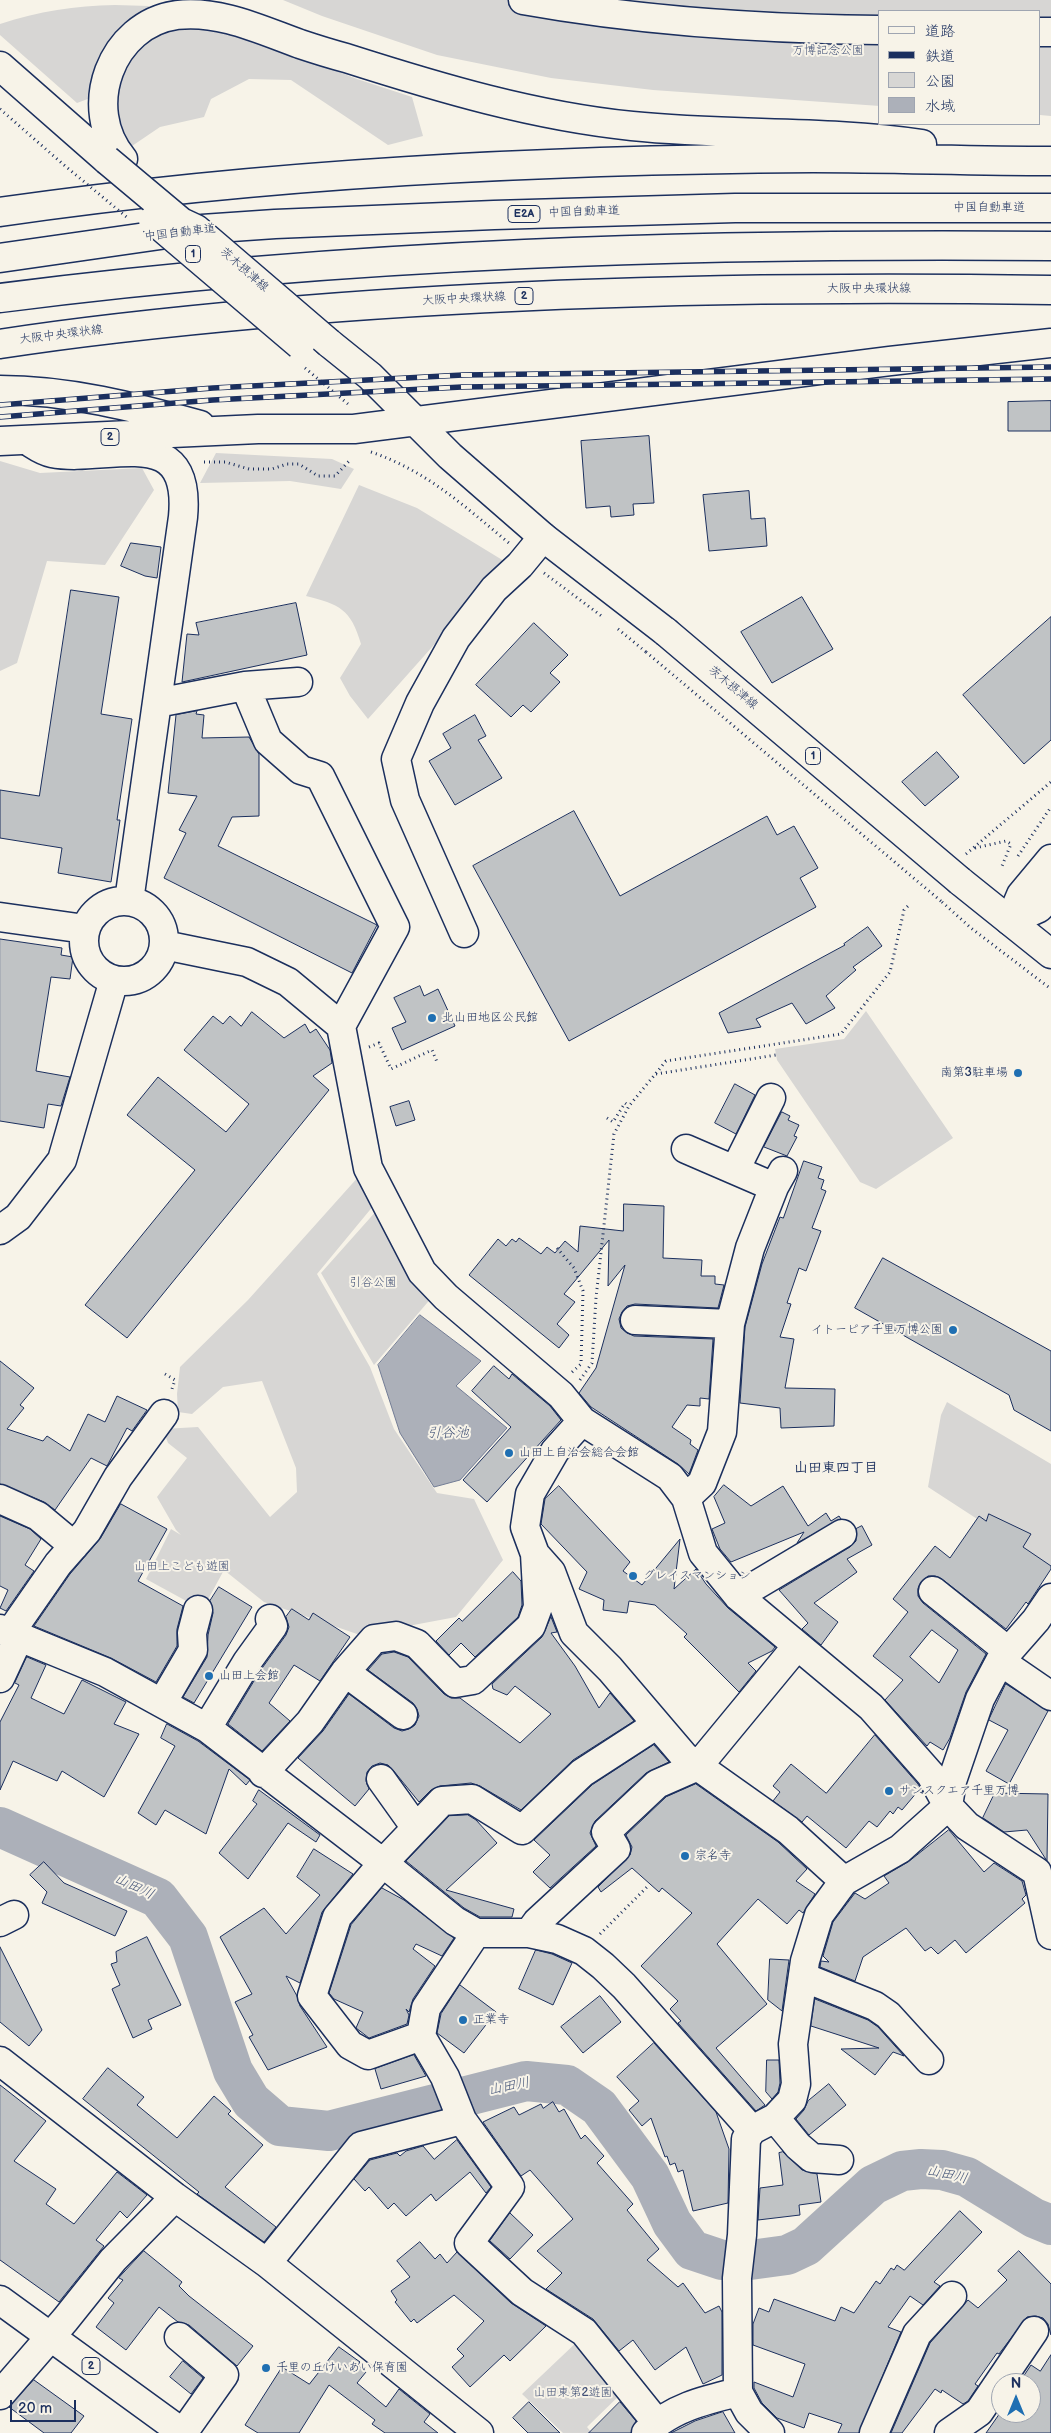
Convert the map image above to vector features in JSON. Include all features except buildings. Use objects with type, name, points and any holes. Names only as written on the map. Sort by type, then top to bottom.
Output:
[{"type":"main road","points":[[523,0],[601,13],[773,27],[878,30]]},
{"type":"main road","points":[[95,162],[108,137],[102,113],[104,89],[113,64],[124,48],[145,27],[164,18],[193,14],[240,22],[303,45],[435,86],[527,109],[631,126],[892,140],[938,146],[983,161]]},
{"type":"main road","name":"茨木摂津線","points":[[0,66],[95,162],[301,355],[390,412],[415,422]]},
{"type":"main road","name":"茨木摂津線","points":[[0,86],[95,162],[187,214],[196,229],[370,376],[450,456],[543,537],[666,632],[960,881],[1051,954]]},
{"type":"main road","points":[[0,212],[282,179],[510,166],[742,159],[906,158],[1051,161]]},
{"type":"main road","name":"中国自動車道","points":[[0,258],[202,230],[274,224],[726,208],[1051,208]]},
{"type":"main road","points":[[0,298],[218,273],[506,254],[718,247],[1051,246]]},
{"type":"main road","name":"大阪中央環状線","points":[[0,344],[190,320],[337,307],[500,297],[762,290],[1051,290]]},
{"type":"main road","points":[[415,422],[890,360],[1051,343]]},
{"type":"main road","points":[[0,390],[65,394],[105,400],[221,431]]},
{"type":"main road","name":"2","points":[[0,442],[221,431],[354,429],[415,422]]},
{"type":"main road","points":[[28,441],[42,451],[52,453],[141,451],[157,454],[168,462],[182,480],[184,488],[183,516],[129,901]]},
{"type":"main road","points":[[464,933],[405,800],[396,759],[420,703],[456,638],[494,589],[520,565],[543,537]]},
{"type":"main road","points":[[157,703],[245,686],[298,682]]},
{"type":"main road","points":[[245,686],[268,741],[301,770],[320,776],[395,927],[341,1026],[368,1168],[422,1272],[446,1297],[560,1395],[582,1421],[670,1477],[686,1498],[703,1553],[738,1596],[871,1707],[932,1775],[948,1806],[967,1826],[1037,1872],[1051,1935]]},
{"type":"main road","points":[[1010,921],[1021,895],[1051,859]]},
{"type":"main road","points":[[1010,921],[1039,908],[1051,894]]},
{"type":"main road","points":[[118,901],[129,901],[141,905],[152,912],[159,921],[164,933],[161,958],[153,970],[141,978],[128,981],[114,980],[102,975],[92,966],[86,955],[85,929],[90,919],[102,908],[118,901]]},
{"type":"main road","points":[[0,917],[85,929]]},
{"type":"main road","points":[[164,945],[247,962],[288,982],[341,1026]]},
{"type":"main road","points":[[0,1230],[18,1218],[62,1160],[114,980]]},
{"type":"main road","points":[[735,1170],[771,1098]]},
{"type":"main road","points":[[686,1149],[735,1170],[779,1179],[750,1248],[730,1324],[722,1432],[702,1482],[686,1498]]},
{"type":"main road","points":[[635,1320],[730,1324]]},
{"type":"main road","points":[[0,1678],[9,1633],[58,1564],[87,1531],[118,1477],[164,1414]]},
{"type":"main road","points":[[263,1773],[310,1722],[345,1672],[374,1639],[396,1636],[417,1644],[454,1683],[473,1680],[531,1626],[538,1607],[535,1554],[525,1526],[530,1494],[555,1451],[582,1421]]},
{"type":"main road","points":[[0,1499],[38,1516],[74,1546]]},
{"type":"main road","points":[[738,1596],[842,1534]]},
{"type":"main road","points":[[535,1554],[551,1572],[574,1633],[610,1669],[685,1757],[788,1830],[844,1881]]},
{"type":"main road","points":[[933,1591],[960,1625],[1004,1656],[1051,1696]]},
{"type":"main road","points":[[770,2433],[749,2412],[738,2392],[737,2278],[742,2235],[746,2139],[792,2100],[796,2084],[793,2044],[805,1961],[819,1915],[844,1881],[900,1850],[948,1806],[952,1781],[980,1699],[1004,1656],[1036,1620],[1051,1598]]},
{"type":"main road","points":[[162,1703],[193,1650],[192,1633],[198,1610]]},
{"type":"main road","points":[[207,1728],[247,1662],[273,1626],[270,1619]]},
{"type":"main road","points":[[9,1633],[105,1672],[207,1728],[455,1920],[476,1933],[529,1933],[557,1939],[584,1951],[604,1966],[764,2124],[798,2146],[812,2158],[839,2160]]},
{"type":"main road","points":[[529,1933],[537,1922],[616,1849],[606,1832],[657,1784],[698,1766],[797,1646]]},
{"type":"main road","points":[[345,1672],[403,1715]]},
{"type":"main road","points":[[421,2036],[368,2054],[350,2045],[312,1996],[337,1917],[383,1863],[442,1801],[472,1799],[522,1830],[582,1773],[656,1725]]},
{"type":"main road","points":[[381,1779],[416,1828]]},
{"type":"main road","points":[[476,1933],[426,2008],[421,2036],[446,2077],[462,2120],[510,2188],[469,2243],[522,2292],[584,2332],[651,2428],[695,2402],[738,2392]]},
{"type":"main road","points":[[803,1976],[875,2006],[888,2015],[929,2060]]},
{"type":"main road","points":[[0,2061],[175,2197],[267,2263],[475,2432]]},
{"type":"main road","points":[[267,2263],[361,2146],[462,2120]]},
{"type":"main road","points":[[0,2395],[113,2260],[175,2197]]},
{"type":"main road","points":[[874,2433],[917,2334],[952,2296]]},
{"type":"main road","name":"2","points":[[0,2300],[183,2433]]},
{"type":"main road","points":[[179,2337],[224,2375],[183,2433]]},
{"type":"main road","points":[[954,2422],[979,2412],[1033,2344]]},
{"type":"path","points":[[0,109],[95,162]]},
{"type":"path","points":[[301,355],[352,407]]},
{"type":"path","points":[[204,462],[231,462],[249,469],[272,469],[287,464],[299,464],[318,476],[335,476],[351,459]]},
{"type":"path","points":[[646,652],[971,928],[1051,989]]},
{"type":"path","points":[[966,854],[1051,782]]},
{"type":"path","points":[[1016,860],[1051,807]]},
{"type":"path","points":[[972,849],[1006,841],[1011,844],[1002,866]]},
{"type":"path","points":[[560,1395],[573,1390],[592,1363],[614,1134],[629,1106],[666,1062],[841,1034],[890,972],[904,910],[908,906]]},
{"type":"path","points":[[390,1069],[432,1050],[437,1062]]},
{"type":"path","points":[[655,1074],[776,1055]]},
{"type":"path","points":[[607,1118],[612,1122],[625,1103],[629,1106]]},
{"type":"path","points":[[557,1248],[574,1268],[583,1291],[581,1364],[564,1379],[560,1395]]},
{"type":"path","points":[[584,1951],[647,1887]]},
{"type":"green space","name":"万博記念公園","points":[[283,0],[1051,0],[1051,116],[1041,115],[1041,10],[878,10],[878,106],[653,90],[551,78],[437,55],[322,16]]},
{"type":"green space","points":[[115,5],[149,6],[149,10],[93,97],[77,103],[0,35],[0,24],[29,16],[71,8]]},
{"type":"green space","points":[[197,27],[247,36],[357,79],[412,97],[423,136],[388,145],[291,80],[249,79],[211,99],[204,117],[160,127],[132,146],[119,116],[117,101],[118,86],[123,71],[141,46],[160,33],[181,28]]},
{"type":"green space","points":[[216,453],[332,459],[354,469],[341,489],[290,481],[200,483]]},
{"type":"green space","points":[[0,461],[40,473],[142,468],[154,490],[105,565],[47,561],[17,663],[0,671]]},
{"type":"green space","points":[[359,485],[417,508],[504,561],[500,569],[473,601],[368,719],[350,696],[340,678],[361,644],[353,623],[335,605],[306,596]]},
{"type":"green space","points":[[866,1011],[953,1138],[876,1189],[860,1182],[777,1060],[775,1049],[844,1039]]},
{"type":"green space","name":"山田上こども遊園","points":[[360,1175],[374,1205],[317,1274],[370,1367],[394,1429],[437,1493],[474,1499],[503,1560],[456,1617],[360,1635],[264,1602],[224,1570],[205,1605],[190,1603],[146,1579],[171,1529],[181,1535],[176,1530],[157,1497],[187,1458],[168,1443],[163,1429],[198,1427],[270,1517],[297,1492],[296,1468],[262,1381],[223,1387],[192,1414],[178,1412],[177,1394],[180,1367],[248,1300]]},
{"type":"green space","name":"引谷公園","points":[[378,1209],[433,1296],[374,1365],[321,1273]]},
{"type":"green space","points":[[947,1402],[1051,1464],[1051,1567],[928,1487],[941,1415]]},
{"type":"green space","name":"山田東第2遊園","points":[[580,2339],[625,2390],[587,2427],[592,2433],[563,2433],[522,2394]]},
{"type":"water","name":"引谷池","points":[[420,1315],[481,1361],[456,1386],[507,1428],[460,1480],[434,1487],[400,1433],[378,1365]]},
{"type":"waterway","name":"山田川","points":[[0,1827],[158,1898],[188,1937],[233,2071],[251,2101],[280,2126],[329,2131],[526,2081],[567,2085],[599,2107],[650,2176],[672,2223],[692,2250],[722,2260],[750,2260],[787,2255],[806,2246],[873,2185],[902,2171],[921,2169],[942,2170],[967,2177],[1034,2218],[1051,2225]]},
{"type":"railway","points":[[0,405],[213,388],[463,375],[1051,367]]},
{"type":"railway","points":[[0,417],[213,400],[462,387],[1051,379]]},
{"type":"place","name":"北山田地区公民館","points":[[432,1018]]},
{"type":"place","name":"南第3駐車場","points":[[1018,1073]]},
{"type":"place","name":"イトーピア千里万博公園","points":[[953,1330]]},
{"type":"place","name":"山田上自治会総合会館","points":[[509,1453]]},
{"type":"place","name":"グレイスマンション","points":[[633,1576]]},
{"type":"place","name":"山田上会館","points":[[209,1676]]},
{"type":"place","name":"サンスクエア千里万博","points":[[889,1791]]},
{"type":"place","name":"宗名寺","points":[[685,1856]]},
{"type":"place","name":"正業寺","points":[[463,2020]]},
{"type":"place","name":"千里の丘けいあい保育園","points":[[266,2368]]},
{"type":"district","name":"山田東四丁目","points":[[836,1468]]}]
